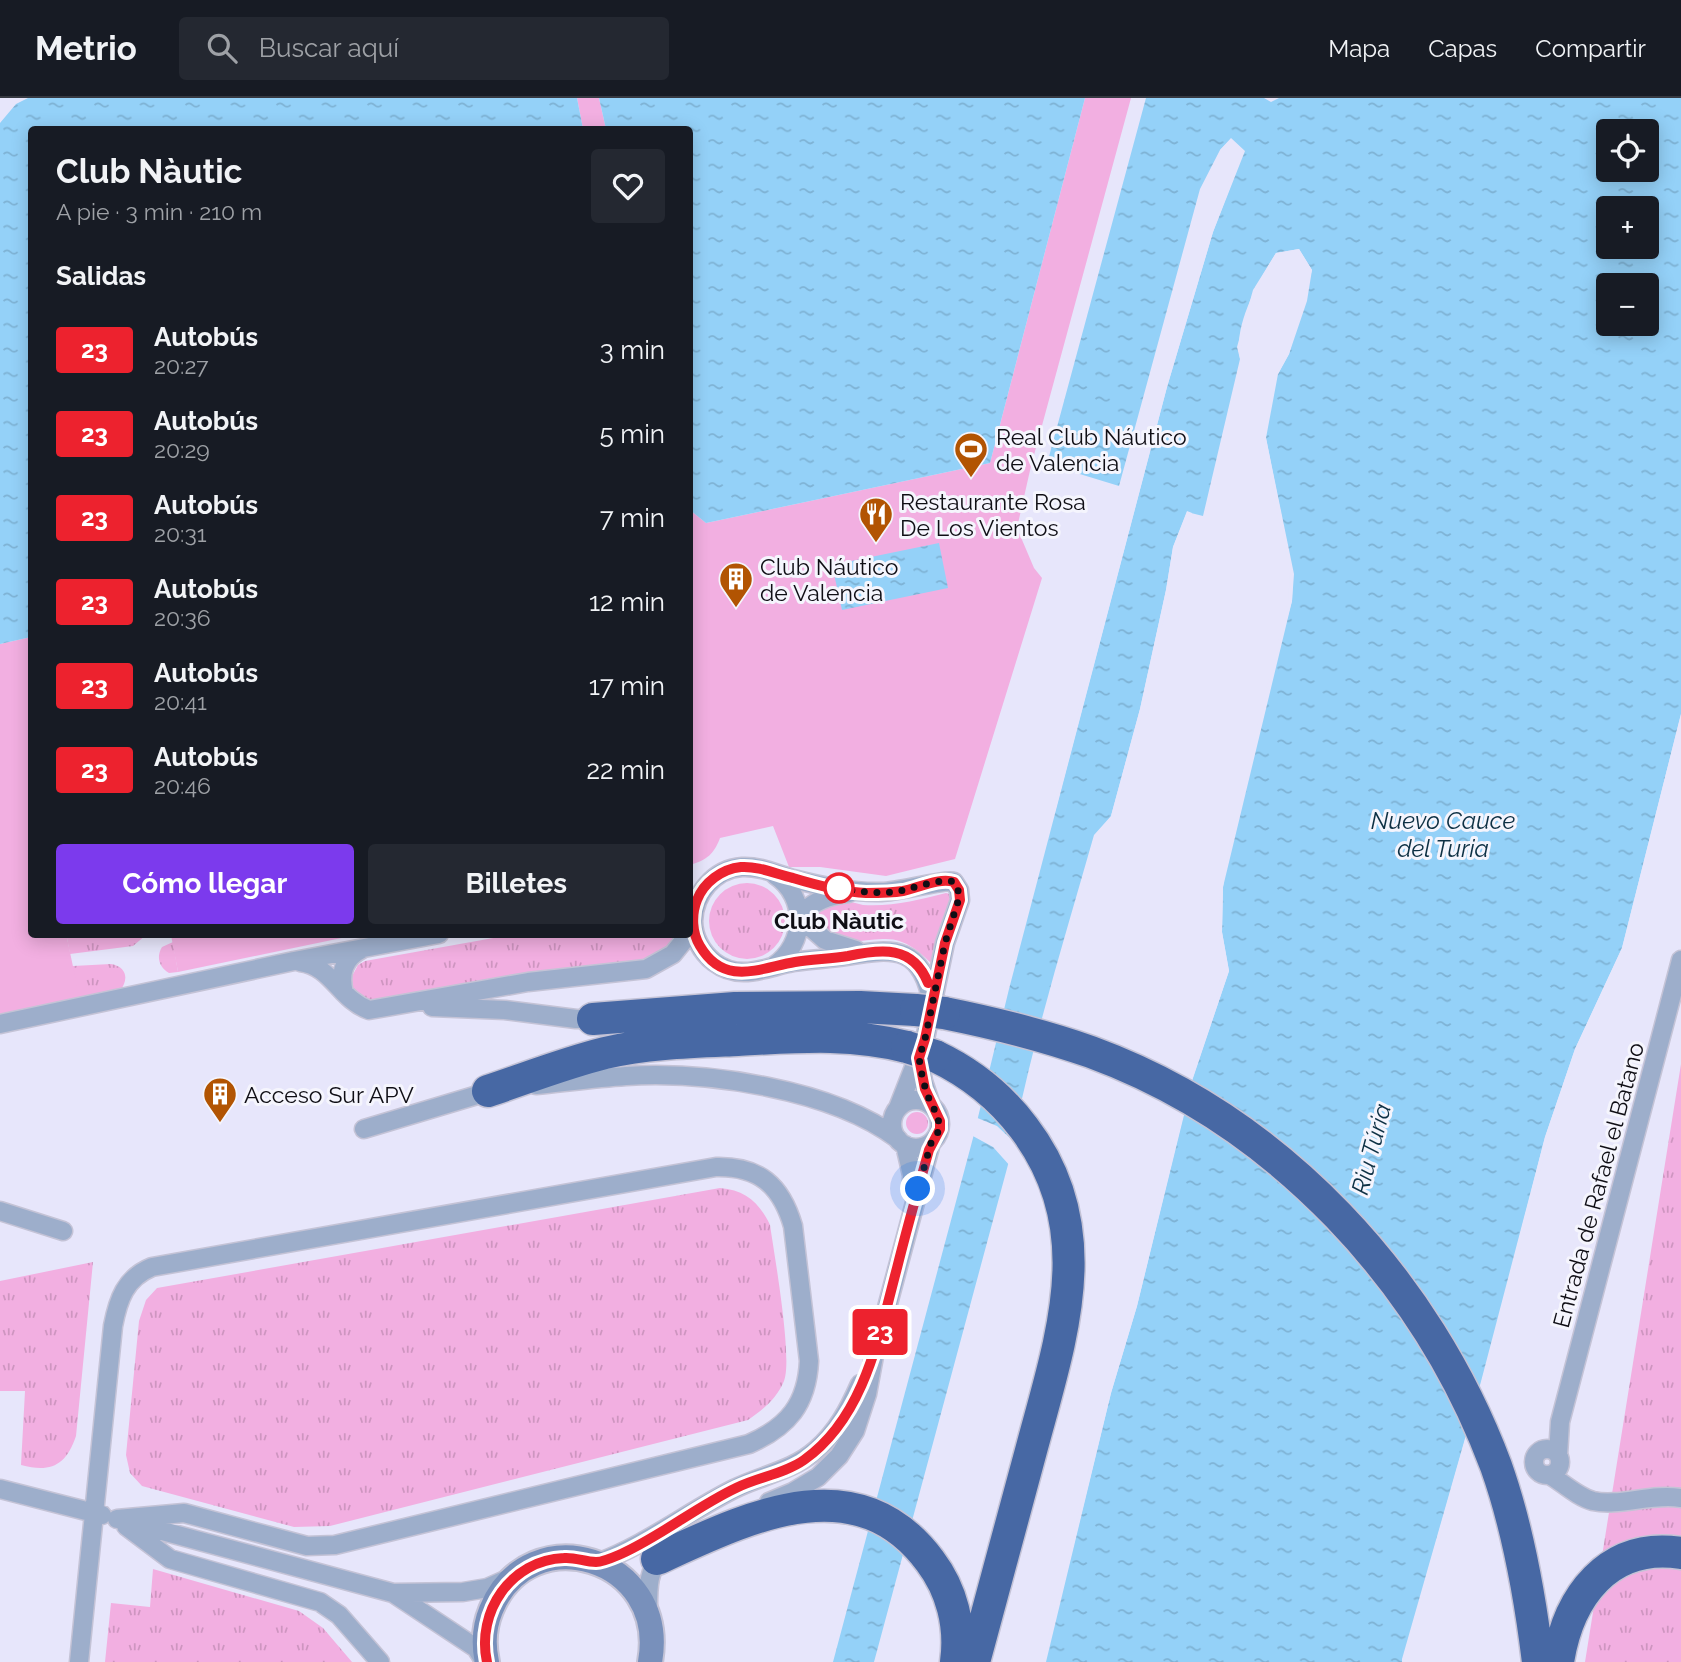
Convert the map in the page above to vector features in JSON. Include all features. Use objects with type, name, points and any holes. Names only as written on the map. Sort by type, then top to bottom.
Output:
[{"type":"highway","points":[[593,1019],[735,1008],[930,1009],[1059,1041],[1129,1068],[1189,1099],[1238,1130],[1308,1185],[1372,1253],[1414,1307],[1446,1358],[1480,1427],[1497,1469],[1513,1521],[1538,1662]]},
{"type":"highway","points":[[488,1091],[581,1060],[634,1048],[698,1042],[840,1037],[884,1041],[957,1066],[978,1080],[1013,1114],[1035,1142],[1058,1190],[1069,1240],[1068,1296],[1054,1365],[974,1662]]},
{"type":"highway","points":[[657,1559],[694,1542],[781,1510],[819,1505],[857,1510],[892,1526],[926,1555],[947,1587],[958,1646],[956,1662]]},
{"type":"highway","points":[[1558,1662],[1570,1613],[1594,1580],[1613,1565],[1633,1557],[1654,1553],[1681,1553]]},
{"type":"highway","points":[[1531,1618],[1531,1662]]},
{"type":"street","points":[[693,883],[739,867],[756,867],[859,892]]},
{"type":"street","points":[[771,872],[789,887],[796,899],[800,917],[795,941],[789,952],[771,968]]},
{"type":"street","points":[[693,918],[697,900],[713,878]]},
{"type":"street","points":[[800,917],[810,905],[828,897],[859,892],[902,891],[946,880],[957,886],[960,900],[945,943],[925,1039],[893,1120],[912,1175],[913,1208]]},
{"type":"street","points":[[800,917],[825,940],[863,952]]},
{"type":"street","points":[[693,931],[700,947],[719,966],[745,973],[863,952],[888,951],[912,960],[925,974],[930,1009]]},
{"type":"street","points":[[0,1024],[294,961],[418,938]]},
{"type":"street","points":[[294,961],[316,966],[356,1005],[369,1010],[528,982],[646,969],[673,954],[684,938]]},
{"type":"street","points":[[344,993],[341,982],[345,965],[355,953],[364,948]]},
{"type":"street","name":"Entrada de Rafael el Batano","points":[[1681,960],[1560,1422],[1553,1461],[1576,1492],[1591,1501],[1613,1503],[1652,1496],[1681,1498]]},
{"type":"street","points":[[391,1007],[459,1007],[593,1019]]},
{"type":"street","points":[[648,1615],[648,1584],[657,1559],[682,1538],[793,1492],[830,1467],[855,1431],[867,1394],[874,1356],[913,1208],[940,1121],[923,1081],[920,1054]]},
{"type":"street","points":[[364,1129],[488,1091],[657,1075],[720,1080],[774,1089],[828,1104],[870,1121],[902,1142],[918,1148],[931,1143]]},
{"type":"street","points":[[898,1108],[910,1101],[931,1105]]},
{"type":"street","points":[[79,1662],[117,1305],[123,1291],[140,1272],[152,1266],[716,1167],[745,1170],[759,1176],[781,1197],[788,1211],[793,1226],[806,1334],[808,1378],[796,1408],[787,1421],[757,1441],[328,1546],[307,1546],[184,1513],[117,1519]]},
{"type":"street","points":[[0,1211],[63,1231]]},
{"type":"street","points":[[597,1563],[622,1553],[736,1488],[792,1467],[803,1460],[823,1444],[841,1422],[874,1356]]},
{"type":"street","points":[[0,1489],[393,1593],[463,1592],[487,1588],[546,1560],[563,1558],[597,1563],[611,1569],[628,1583],[642,1601],[652,1632],[652,1658]]},
{"type":"street","points":[[117,1519],[170,1559],[320,1602],[339,1615],[380,1662]]},
{"type":"street","points":[[1566,1662],[1573,1628],[1579,1614],[1593,1591],[1604,1581],[1636,1565],[1659,1562],[1681,1565]]},
{"type":"street","points":[[486,1662],[484,1637],[487,1619],[503,1588],[516,1576]]},
{"type":"street","points":[[393,1593],[476,1648],[486,1662]]},
{"type":"green space","points":[[577,98],[599,98],[605,126],[582,126]]},
{"type":"green space","name":"Real Club Náutico de Valencia","points":[[1085,98],[1131,98],[1031,466],[1017,528],[1034,568],[1042,578],[955,859],[886,876],[820,867],[789,867],[773,826],[720,838],[709,856],[693,864],[693,512],[706,523],[990,463]]},
{"type":"green space","points":[[28,638],[28,938],[67,938],[80,1000],[0,1017],[0,644]]},
{"type":"green space","points":[[740,883],[754,883],[768,889],[779,900],[783,906],[783,936],[774,948],[762,957],[740,959],[726,953],[715,942],[709,928],[709,914],[715,900],[726,889]]},
{"type":"green space","points":[[946,893],[953,895],[933,965],[918,951],[900,941],[846,941],[832,938],[813,918],[827,906],[837,903],[884,905]]},
{"type":"green space","points":[[67,938],[142,938],[133,946],[70,954]]},
{"type":"green space","points":[[172,938],[342,938],[178,972]]},
{"type":"green space","points":[[493,938],[676,938],[661,957],[646,964],[367,1003],[353,992],[350,980],[358,965],[365,961]]},
{"type":"green space","points":[[173,942],[178,972],[169,973],[161,965],[159,954],[162,947]]},
{"type":"green space","points":[[111,964],[125,974],[125,982],[120,991],[0,1017],[0,981],[73,966]]},
{"type":"green space","points":[[1681,1064],[1681,1662],[1585,1662]]},
{"type":"green space","points":[[913,1112],[921,1112],[928,1119],[928,1127],[921,1134],[913,1134],[906,1127],[906,1119]]},
{"type":"green space","points":[[720,1188],[737,1191],[750,1199],[770,1225],[782,1305],[786,1351],[784,1381],[769,1403],[748,1420],[330,1526],[294,1527],[142,1486],[130,1473],[126,1455],[139,1321],[146,1300],[157,1288]]},
{"type":"green space","points":[[93,1262],[76,1436],[67,1454],[56,1465],[40,1468],[21,1465],[25,1391],[0,1391],[0,1281]]},
{"type":"green space","points":[[153,1569],[299,1611],[323,1628],[352,1662],[105,1662],[111,1603],[150,1607]]},
{"type":"water","points":[[28,98],[577,98],[582,126],[28,126],[28,638],[0,644],[0,123],[16,104]]},
{"type":"water","points":[[599,98],[1085,98],[990,463],[706,523],[693,512],[693,126],[605,126]]},
{"type":"water","points":[[1146,98],[1264,98],[1271,102],[1279,98],[1681,98],[1681,714],[1622,948],[1575,1049],[1545,1137],[1491,1348],[1402,1662],[1045,1662],[1191,1084],[1229,971],[1222,932],[1223,887],[1292,601],[1293,574],[1266,438],[1278,374],[1289,354],[1312,270],[1299,249],[1276,253],[1249,303],[1240,332],[1240,359],[1203,516],[1187,512],[1173,547],[1140,709],[1111,816],[1094,835],[1048,997],[1009,1161],[874,1662],[833,1662],[973,1138],[1009,989],[1167,387],[1213,232],[1244,151],[1231,139],[1220,150],[1200,189],[1119,486],[1047,464]]},
{"type":"water","points":[[939,543],[948,588],[842,610],[832,565]]},
{"type":"pier","points":[[1231,138],[1245,151],[1213,232],[1167,387],[1128,535],[1129,518],[1164,386],[1210,231],[1240,152],[1231,143],[1223,153],[1220,150]]},
{"type":"pier","points":[[1299,249],[1312,270],[1307,301],[1289,354],[1278,374],[1278,367],[1286,353],[1303,300],[1308,270],[1297,253],[1278,256],[1256,291],[1241,347],[1243,359],[1240,359],[1237,347],[1253,290],[1276,253]]},
{"type":"pier","points":[[1266,438],[1294,574],[1292,601],[1257,728],[1288,600],[1290,575],[1264,443]]},
{"type":"pier","points":[[1187,511],[1192,513],[1192,516],[1189,516],[1177,548],[1143,710],[1116,811],[1111,816],[1140,709],[1173,547]]},
{"type":"pier","points":[[1128,535],[1055,812],[1054,803],[1120,548]]},
{"type":"pier","points":[[1681,714],[1681,728],[1626,949],[1579,1050],[1549,1138],[1494,1349],[1405,1662],[1402,1662],[1402,1659],[1468,1428],[1435,1362],[1410,1321],[1355,1251],[1328,1221],[1276,1173],[1185,1111],[1137,1306],[1111,1393],[1046,1662],[1042,1662],[1108,1392],[1134,1305],[1187,1083],[1226,971],[1219,932],[1220,887],[1230,842],[1223,887],[1222,932],[1229,971],[1190,1086],[1255,1128],[1286,1152],[1320,1180],[1360,1221],[1420,1294],[1443,1329],[1478,1393],[1545,1137],[1575,1049],[1622,948]]},
{"type":"pier","points":[[1022,1107],[1011,1167],[993,1147],[971,1135],[975,1117],[997,1126],[1012,1140],[990,1112]]},
{"type":"bus line","name":"23","points":[[487,1662],[484,1637],[494,1602],[503,1588],[531,1566],[546,1560],[563,1558],[581,1558],[597,1563],[622,1553],[720,1496],[753,1480],[792,1467],[832,1434],[848,1410],[874,1356],[931,1143],[940,1129],[940,1121],[923,1081],[919,1058],[945,943],[960,900],[959,890],[954,882],[946,880],[923,887],[868,893],[794,879],[756,867],[739,867],[713,878],[703,889],[694,913],[695,934],[700,947],[719,966],[732,971],[758,972],[796,962],[888,951],[912,960],[925,974],[928,983]]},
{"type":"place","name":"Real Club Náutico de Valencia","points":[[971,479]]},
{"type":"place","name":"Restaurante Rosa De Los Vientos","points":[[876,544]]},
{"type":"place","name":"Club Náutico de Valencia","points":[[736,609]]},
{"type":"place","name":"Club Nàutic","points":[[839,888]]},
{"type":"place","name":"Acceso Sur APV","points":[[220,1124]]},
{"type":"route","points":[[839,888],[833,887],[868,893],[891,892],[946,880],[954,882],[960,895],[945,943],[919,1058],[923,1081],[940,1121],[940,1129],[931,1143],[918,1189]]},
{"type":"water label","name":"Nuevo Cauce del Turia","points":[[1443,834]]},
{"type":"water label","name":"Riu Túria","points":[[1371,1149]]}]
